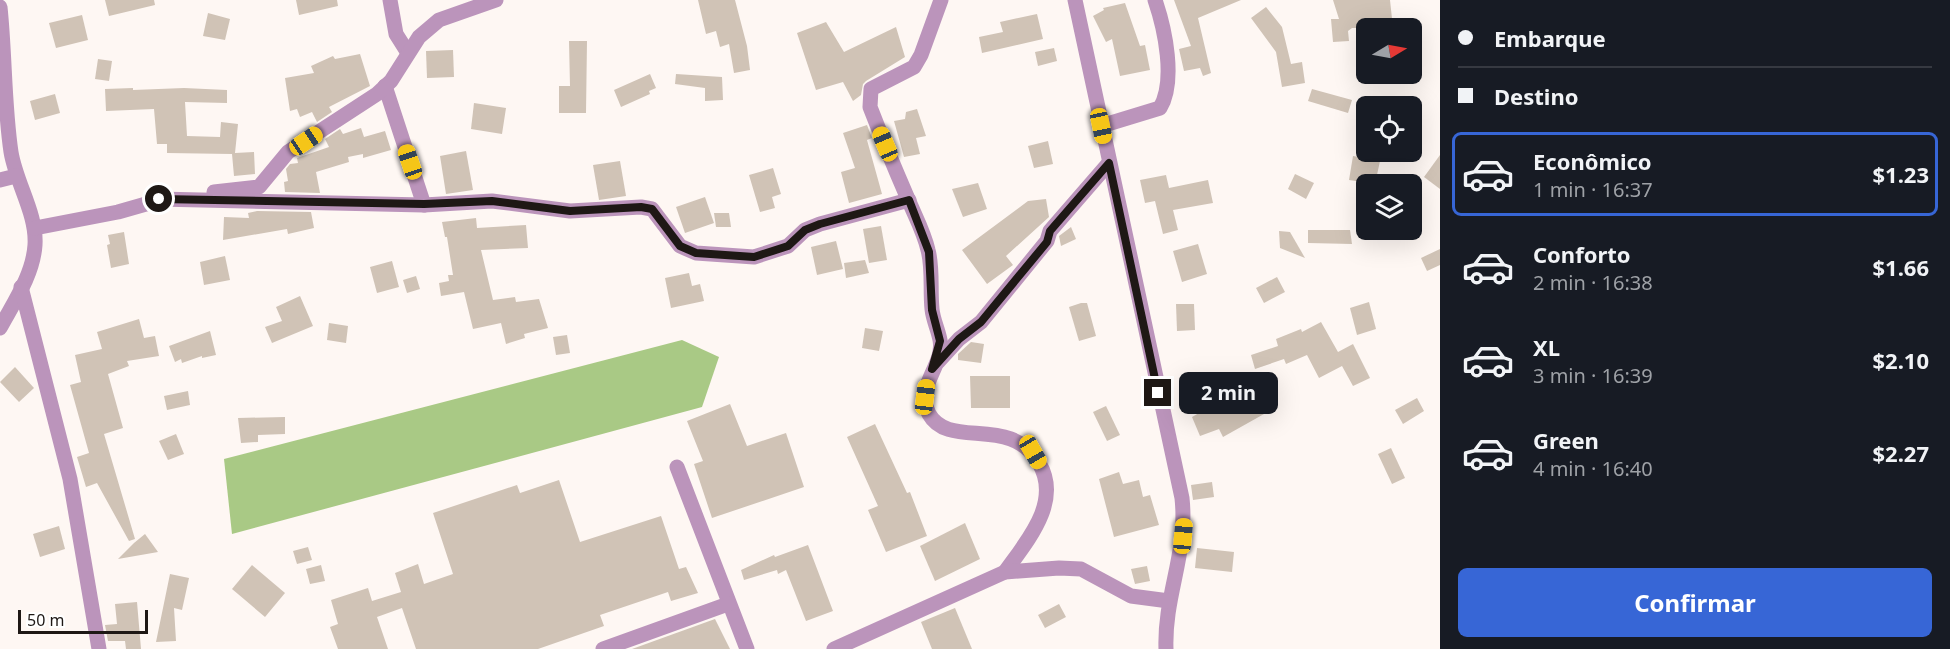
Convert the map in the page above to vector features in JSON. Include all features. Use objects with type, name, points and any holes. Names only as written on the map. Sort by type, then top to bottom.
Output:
[{"type":"street","points":[[390,0],[396,34],[408,53]]},
{"type":"street","points":[[34,228],[118,212],[159,199],[259,187],[288,152],[385,86],[419,37],[439,20],[496,0]]},
{"type":"street","points":[[941,0],[921,55],[914,67],[871,89],[870,107],[929,252],[932,310],[940,341],[925,397],[929,413],[940,426],[952,431],[999,434],[1019,441],[1033,452],[1044,472],[1042,518],[1005,572]]},
{"type":"street","points":[[1075,0],[1182,498],[1184,523],[1182,548],[1169,601],[1166,649]]},
{"type":"street","points":[[1101,126],[1160,108],[1166,97],[1167,46],[1155,0]]},
{"type":"street","points":[[0,7],[10,144],[16,176],[34,228],[31,269],[0,328]]},
{"type":"street","points":[[385,86],[424,204]]},
{"type":"street","points":[[932,369],[959,339],[981,322],[1047,242],[1050,231],[1109,163]]},
{"type":"street","points":[[0,180],[16,176]]},
{"type":"street","points":[[159,199],[424,204],[492,201],[570,211],[652,209],[680,246],[696,253],[754,257],[788,246],[805,230],[820,224],[909,200]]},
{"type":"street","points":[[21,287],[70,479],[99,649]]},
{"type":"street","points":[[677,467],[747,649]]},
{"type":"street","points":[[834,649],[1005,572],[1081,569],[1131,596],[1169,601]]},
{"type":"street","points":[[603,649],[728,604]]},
{"type":"green space","points":[[682,340],[719,357],[702,407],[232,534],[224,459]]},
{"type":"building","points":[[105,0],[154,0],[155,5],[109,16]]},
{"type":"building","points":[[296,0],[337,0],[338,6],[299,15]]},
{"type":"building","points":[[698,0],[735,0],[747,46],[750,70],[734,73],[729,44],[720,47],[716,31],[706,34]]},
{"type":"building","points":[[1174,0],[1241,0],[1198,18],[1211,73],[1203,76],[1200,68],[1184,71],[1179,49],[1191,46]]},
{"type":"building","points":[[1333,0],[1390,0],[1392,18],[1356,18],[1356,28],[1348,31],[1349,41],[1333,42],[1331,19],[1339,19]]},
{"type":"building","points":[[1125,3],[1140,46],[1145,45],[1150,70],[1120,76],[1112,39],[1106,42],[1093,16],[1104,10],[1103,8]]},
{"type":"building","points":[[1266,7],[1282,27],[1291,64],[1302,62],[1305,83],[1282,87],[1276,52],[1251,18]]},
{"type":"building","points":[[208,13],[230,19],[225,40],[203,36]]},
{"type":"building","points":[[1037,14],[1043,39],[982,53],[979,37],[1003,32],[1000,22]]},
{"type":"building","points":[[82,15],[88,40],[56,48],[49,23]]},
{"type":"building","points":[[826,22],[844,52],[896,27],[905,57],[866,81],[863,84],[861,95],[853,101],[843,82],[816,90],[797,33]]},
{"type":"building","points":[[569,41],[587,41],[586,113],[559,113],[559,86],[570,86]]},
{"type":"building","points":[[1054,48],[1057,61],[1038,66],[1035,52]]},
{"type":"building","points":[[453,50],[454,77],[427,78],[426,51]]},
{"type":"building","points":[[360,54],[370,86],[329,107],[332,112],[317,122],[312,112],[300,117],[297,109],[290,111],[285,78],[314,73],[311,66],[333,56],[335,59]]},
{"type":"building","points":[[98,59],[112,61],[109,81],[95,79]]},
{"type":"building","points":[[650,74],[656,88],[649,91],[650,94],[621,107],[614,90]]},
{"type":"building","points":[[676,74],[722,77],[723,100],[705,101],[705,88],[675,84]]},
{"type":"building","points":[[133,88],[133,90],[184,88],[227,90],[227,103],[185,102],[187,136],[220,137],[221,122],[238,124],[235,153],[254,152],[255,174],[234,176],[232,154],[167,153],[167,144],[157,144],[154,109],[106,111],[105,89]]},
{"type":"building","points":[[1312,89],[1352,100],[1348,113],[1308,101]]},
{"type":"building","points":[[55,94],[60,113],[35,120],[30,101]]},
{"type":"building","points":[[474,103],[506,108],[502,134],[471,129]]},
{"type":"building","points":[[917,109],[926,136],[916,138],[920,154],[904,157],[894,121],[905,119],[906,112]]},
{"type":"building","points":[[867,125],[872,138],[867,140],[882,194],[849,203],[841,172],[855,168],[843,133]]},
{"type":"building","points":[[361,128],[364,137],[385,131],[391,150],[363,158],[363,154],[348,157],[349,162],[316,172],[320,193],[285,192],[284,182],[288,181],[286,169],[290,164],[298,163],[297,158],[329,147],[325,139],[340,129],[343,134]]},
{"type":"building","points":[[1048,141],[1053,164],[1034,168],[1028,146]]},
{"type":"building","points":[[466,151],[473,190],[446,194],[440,156]]},
{"type":"building","points":[[1440,155],[1440,189],[1424,177]]},
{"type":"building","points":[[1353,156],[1356,157],[1356,162],[1380,162],[1377,174],[1356,174],[1356,181],[1349,180]]},
{"type":"building","points":[[620,161],[626,196],[599,200],[593,165]]},
{"type":"building","points":[[773,168],[781,194],[772,197],[775,208],[760,212],[749,175]]},
{"type":"building","points":[[1295,174],[1314,183],[1306,199],[1288,189]]},
{"type":"building","points":[[1166,175],[1169,188],[1208,180],[1213,203],[1173,210],[1178,230],[1163,234],[1155,201],[1145,203],[1140,180]]},
{"type":"building","points":[[978,183],[987,209],[963,217],[952,189]]},
{"type":"building","points":[[705,197],[714,223],[685,233],[676,207]]},
{"type":"building","points":[[1046,199],[1049,217],[1006,256],[1013,265],[987,284],[962,250],[1028,201]]},
{"type":"building","points":[[257,211],[311,212],[314,228],[288,234],[287,229],[223,240],[224,217],[249,218],[248,213]]},
{"type":"building","points":[[714,213],[729,213],[731,227],[716,227]]},
{"type":"building","points":[[476,218],[477,228],[526,225],[528,248],[481,250],[493,300],[515,297],[516,302],[539,299],[548,328],[524,334],[525,338],[506,344],[501,323],[473,329],[464,292],[441,296],[439,283],[449,281],[448,275],[453,275],[447,237],[445,237],[442,222]]},
{"type":"building","points":[[881,226],[887,260],[869,263],[863,229]]},
{"type":"building","points":[[1071,227],[1076,239],[1061,246],[1059,236]]},
{"type":"building","points":[[1308,230],[1350,230],[1352,244],[1308,243]]},
{"type":"building","points":[[1279,231],[1290,232],[1305,258],[1280,248]]},
{"type":"building","points":[[124,232],[129,264],[111,268],[107,245],[110,244],[108,235]]},
{"type":"building","points":[[836,241],[843,269],[817,275],[811,247]]},
{"type":"building","points":[[1198,244],[1207,274],[1182,282],[1173,251]]},
{"type":"building","points":[[1440,249],[1440,265],[1427,271],[1421,258]]},
{"type":"building","points":[[225,256],[230,280],[204,285],[200,262]]},
{"type":"building","points":[[865,260],[869,273],[846,278],[844,263]]},
{"type":"building","points":[[392,261],[399,287],[377,293],[370,267]]},
{"type":"building","points":[[689,273],[692,286],[700,284],[704,301],[671,308],[665,278]]},
{"type":"building","points":[[416,276],[420,289],[407,293],[403,280]]},
{"type":"building","points":[[1277,277],[1285,292],[1264,303],[1256,288]]},
{"type":"building","points":[[300,296],[313,326],[272,343],[265,327],[282,321],[276,307]]},
{"type":"building","points":[[1369,302],[1376,329],[1357,335],[1350,308]]},
{"type":"building","points":[[1087,303],[1096,336],[1079,341],[1069,307]]},
{"type":"building","points":[[1176,304],[1194,304],[1195,330],[1177,331]]},
{"type":"building","points":[[139,319],[144,338],[155,336],[159,356],[127,361],[129,366],[108,374],[123,428],[104,434],[135,539],[129,541],[97,483],[86,487],[77,457],[89,453],[70,385],[81,382],[75,355],[102,349],[97,332]]},
{"type":"building","points":[[1321,322],[1338,352],[1353,344],[1370,378],[1353,386],[1342,366],[1319,378],[1307,355],[1286,364],[1284,359],[1255,369],[1251,355],[1278,346],[1276,339],[1301,329],[1302,332]]},
{"type":"building","points":[[329,323],[348,326],[346,343],[327,340]]},
{"type":"building","points":[[865,328],[883,331],[879,351],[862,348]]},
{"type":"building","points":[[210,331],[216,355],[202,358],[202,356],[182,363],[181,359],[175,362],[169,346]]},
{"type":"building","points":[[567,335],[570,353],[556,355],[553,337]]},
{"type":"building","points":[[971,342],[984,344],[981,363],[958,360],[958,354]]},
{"type":"building","points":[[15,367],[34,388],[19,402],[0,382]]},
{"type":"building","points":[[970,376],[1010,376],[1010,408],[971,408]]},
{"type":"building","points":[[1248,385],[1264,414],[1223,437],[1219,429],[1200,436],[1192,417]]},
{"type":"building","points":[[188,391],[190,405],[167,410],[164,396]]},
{"type":"building","points":[[1417,398],[1424,411],[1403,424],[1395,410]]},
{"type":"building","points":[[730,404],[747,446],[786,433],[804,487],[712,518],[694,464],[703,461],[687,421]]},
{"type":"building","points":[[1106,406],[1120,435],[1107,441],[1093,412]]},
{"type":"building","points":[[285,417],[285,434],[258,435],[258,442],[241,443],[238,418]]},
{"type":"building","points":[[875,424],[907,493],[910,492],[927,536],[886,552],[868,510],[878,506],[847,437]]},
{"type":"building","points":[[176,434],[184,454],[168,460],[159,441]]},
{"type":"building","points":[[1391,448],[1405,478],[1392,484],[1378,454]]},
{"type":"building","points":[[1119,472],[1123,484],[1139,480],[1143,497],[1150,495],[1159,525],[1114,537],[1099,479]]},
{"type":"building","points":[[559,480],[580,542],[661,516],[679,569],[686,567],[698,593],[671,601],[668,592],[600,615],[604,626],[538,649],[416,649],[402,608],[377,617],[388,649],[338,649],[330,627],[338,624],[331,600],[368,588],[372,601],[401,592],[395,573],[418,564],[424,584],[453,574],[433,513],[517,485],[520,493]]},
{"type":"building","points":[[1212,482],[1214,497],[1193,500],[1191,485]]},
{"type":"building","points":[[965,523],[980,559],[935,581],[920,546]]},
{"type":"building","points":[[59,526],[65,549],[40,557],[33,534]]},
{"type":"building","points":[[145,534],[158,552],[118,559],[134,543]]},
{"type":"building","points":[[808,545],[833,611],[806,621],[786,570],[778,574],[777,570],[744,580],[741,570],[774,555],[775,557]]},
{"type":"building","points":[[308,547],[312,560],[297,564],[293,551]]},
{"type":"building","points":[[1197,548],[1234,552],[1232,572],[1195,568]]},
{"type":"building","points":[[252,565],[285,593],[265,617],[232,589]]},
{"type":"building","points":[[321,565],[325,581],[310,584],[306,569]]},
{"type":"building","points":[[1147,566],[1150,581],[1135,584],[1131,569]]},
{"type":"building","points":[[170,574],[189,578],[182,610],[174,608],[176,641],[156,642]]},
{"type":"building","points":[[137,602],[141,649],[126,649],[125,641],[108,641],[105,625],[117,624],[115,604]]},
{"type":"building","points":[[1059,604],[1066,617],[1045,628],[1038,615]]},
{"type":"building","points":[[955,608],[972,649],[932,649],[921,622]]},
{"type":"building","points":[[715,619],[730,649],[632,649]]},
{"type":"route","points":[[159,199],[424,204],[492,201],[570,211],[641,207],[652,209],[659,215],[680,246],[696,253],[712,256],[754,257],[788,246],[805,230],[820,224],[909,200],[929,252],[932,310],[940,341],[940,351],[932,369],[959,339],[981,322],[1047,242],[1050,231],[1109,163],[1158,393]]}]
